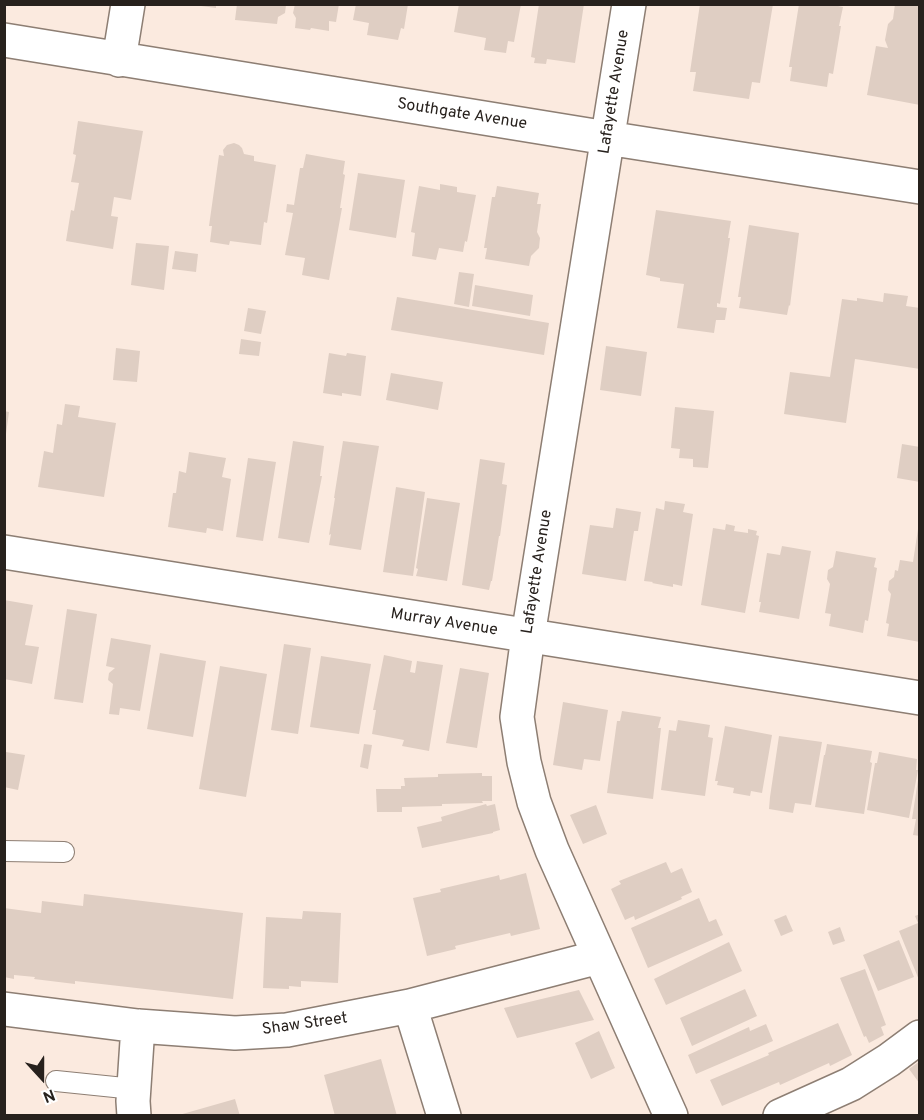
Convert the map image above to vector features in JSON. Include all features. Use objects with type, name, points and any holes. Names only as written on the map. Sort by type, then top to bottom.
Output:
[{"type":"street","points":[[119,60],[128,4]]},
{"type":"street","name":"Lafayette Avenue","points":[[629,4],[517,717],[524,762],[534,802],[552,850],[671,1116]]},
{"type":"street","name":"Southgate Avenue","points":[[4,40],[920,187]]},
{"type":"street","name":"Murray Avenue","points":[[4,552],[920,698]]},
{"type":"street","name":"Shaw Street","points":[[4,1009],[138,1026],[235,1033],[287,1030],[410,1006],[599,957]]},
{"type":"street","points":[[410,1006],[444,1116]]},
{"type":"street","points":[[134,1102],[138,1026]]},
{"type":"street","points":[[780,1116],[851,1084],[920,1037]]},
{"type":"lane","points":[[4,851],[64,852]]},
{"type":"lane","points":[[56,1081],[134,1102]]},
{"type":"building","points":[[201,4],[216,4],[216,8],[201,6]]},
{"type":"building","points":[[237,4],[286,5],[285,13],[278,17],[277,24],[235,20]]},
{"type":"building","points":[[295,4],[339,4],[336,22],[329,21],[329,31],[295,28],[296,18],[293,13]]},
{"type":"building","points":[[356,4],[408,4],[404,29],[401,28],[398,40],[367,35],[369,23],[353,20]]},
{"type":"building","points":[[459,4],[521,4],[514,42],[508,41],[506,53],[484,50],[486,38],[454,32]]},
{"type":"building","points":[[539,4],[584,4],[575,63],[547,59],[546,64],[534,63],[535,58],[531,57]]},
{"type":"building","points":[[700,4],[773,4],[760,83],[752,82],[749,99],[693,91],[696,72],[690,72]]},
{"type":"building","points":[[799,4],[828,4],[843,7],[833,74],[829,73],[827,87],[790,81],[792,67],[789,67]]},
{"type":"building","points":[[895,4],[920,4],[920,105],[867,95],[876,46],[888,48],[885,40],[888,24],[893,19]]},
{"type":"building","points":[[78,121],[143,131],[131,200],[114,197],[111,216],[118,217],[113,249],[66,241],[71,210],[74,211],[79,183],[71,182],[76,155],[73,154]]},
{"type":"building","points":[[234,143],[242,148],[244,154],[254,156],[254,161],[276,165],[267,223],[264,222],[261,245],[230,241],[229,245],[210,242],[212,226],[209,226],[219,155],[224,156],[223,150],[227,145]]},
{"type":"building","points":[[306,154],[345,161],[340,208],[342,208],[329,280],[302,275],[305,258],[285,255],[293,213],[286,212],[287,204],[294,205],[300,168],[303,168]]},
{"type":"building","points":[[358,173],[405,180],[396,238],[349,230]]},
{"type":"building","points":[[440,184],[457,187],[457,192],[476,195],[467,242],[465,241],[463,252],[439,248],[436,260],[412,256],[415,233],[411,232],[419,186],[440,190]]},
{"type":"building","points":[[497,186],[539,193],[537,204],[541,204],[537,232],[540,238],[539,248],[531,256],[529,266],[485,259],[487,248],[484,248],[492,197],[495,197]]},
{"type":"building","points":[[656,210],[731,221],[720,304],[717,303],[717,307],[727,308],[725,320],[716,320],[714,333],[677,328],[684,284],[660,281],[660,278],[646,275]]},
{"type":"building","points":[[749,225],[799,233],[787,315],[739,308],[741,297],[738,297]]},
{"type":"building","points":[[136,243],[169,246],[164,290],[131,285]]},
{"type":"building","points":[[175,251],[198,254],[196,272],[172,269]]},
{"type":"building","points":[[459,272],[474,274],[469,307],[454,304]]},
{"type":"building","points":[[475,285],[533,295],[530,316],[472,306]]},
{"type":"building","points":[[884,293],[908,296],[906,306],[920,308],[920,369],[855,359],[846,423],[784,414],[790,372],[830,377],[842,299],[857,301],[857,298],[883,302]]},
{"type":"building","points":[[397,297],[549,323],[544,355],[391,330]]},
{"type":"building","points":[[248,308],[266,311],[261,334],[244,331]]},
{"type":"building","points":[[241,339],[261,342],[259,356],[239,354]]},
{"type":"building","points":[[606,346],[647,352],[641,396],[600,390]]},
{"type":"building","points":[[116,348],[140,351],[137,382],[113,380]]},
{"type":"building","points":[[329,353],[366,356],[361,396],[323,393]]},
{"type":"building","points":[[391,373],[443,382],[438,410],[386,400]]},
{"type":"building","points":[[65,404],[80,406],[78,417],[116,423],[104,497],[38,487],[44,451],[53,453],[57,424],[62,425]]},
{"type":"building","points":[[675,407],[714,411],[708,468],[693,467],[693,459],[679,458],[680,449],[671,448]]},
{"type":"building","points":[[4,411],[9,412],[6,434],[4,434]]},
{"type":"building","points":[[293,441],[324,446],[320,476],[322,476],[309,543],[278,538]]},
{"type":"building","points":[[343,441],[379,446],[361,550],[329,545]]},
{"type":"building","points":[[902,444],[920,447],[920,482],[897,478]]},
{"type":"building","points":[[189,452],[226,458],[222,477],[231,479],[223,531],[207,528],[206,533],[168,527],[179,471],[186,473]]},
{"type":"building","points":[[248,458],[276,462],[263,541],[236,537]]},
{"type":"building","points":[[480,459],[505,463],[502,484],[507,485],[489,590],[462,585]]},
{"type":"building","points":[[396,487],[425,492],[413,576],[383,572]]},
{"type":"building","points":[[427,498],[460,503],[447,581],[416,576]]},
{"type":"building","points":[[665,501],[685,504],[683,512],[693,514],[682,586],[673,584],[673,587],[644,581],[656,508],[664,510]]},
{"type":"building","points":[[616,508],[641,512],[638,531],[634,531],[626,581],[582,574],[590,525],[613,528]]},
{"type":"building","points":[[726,524],[735,526],[734,531],[748,533],[748,529],[757,531],[756,535],[759,536],[745,613],[701,605],[713,528],[725,530]]},
{"type":"building","points":[[918,529],[920,529],[920,642],[887,636],[889,624],[886,623],[891,594],[888,590],[889,581],[894,577],[895,570],[898,571],[900,560],[913,562]]},
{"type":"building","points":[[782,546],[811,551],[799,619],[759,612],[767,553],[780,555]]},
{"type":"building","points":[[836,551],[876,558],[874,567],[877,568],[868,621],[865,620],[863,633],[829,626],[831,614],[825,613],[830,584],[827,579],[828,570],[833,567]]},
{"type":"building","points":[[4,600],[33,605],[25,645],[39,647],[32,684],[4,679]]},
{"type":"building","points":[[67,609],[97,614],[83,703],[54,699]]},
{"type":"building","points":[[111,638],[151,645],[140,711],[120,708],[119,715],[109,714],[113,684],[108,680],[109,673],[115,668],[106,666]]},
{"type":"building","points":[[284,644],[311,648],[298,734],[271,730]]},
{"type":"building","points":[[160,653],[206,661],[193,737],[147,729]]},
{"type":"building","points":[[384,655],[412,661],[410,672],[415,673],[417,661],[443,665],[429,751],[402,746],[404,740],[372,734],[376,710],[373,710]]},
{"type":"building","points":[[321,656],[371,664],[359,734],[310,727]]},
{"type":"building","points":[[220,666],[267,674],[246,797],[199,789]]},
{"type":"building","points":[[460,668],[489,673],[477,748],[446,743]]},
{"type":"building","points":[[563,702],[608,710],[600,761],[584,759],[582,770],[553,765]]},
{"type":"building","points":[[622,711],[661,717],[658,728],[661,728],[653,799],[607,793],[617,721],[620,721]]},
{"type":"building","points":[[678,720],[710,725],[708,737],[713,738],[705,796],[661,790],[669,730],[676,731]]},
{"type":"building","points":[[725,726],[772,735],[762,793],[751,791],[750,796],[733,793],[734,788],[717,785],[718,781],[715,781]]},
{"type":"building","points":[[779,736],[822,742],[811,805],[795,803],[793,813],[769,809]]},
{"type":"building","points":[[364,744],[372,745],[368,769],[360,767]]},
{"type":"building","points":[[827,744],[872,751],[864,814],[815,807]]},
{"type":"building","points":[[6,752],[25,755],[18,790],[4,787]]},
{"type":"building","points":[[879,752],[917,759],[916,770],[918,770],[909,818],[867,810]]},
{"type":"building","points":[[482,773],[482,776],[492,776],[492,801],[402,807],[402,812],[377,812],[376,789],[401,789],[401,786],[405,786],[404,778],[438,777],[438,774]]},
{"type":"building","points":[[918,780],[920,780],[920,836],[913,835],[916,819],[912,819]]},
{"type":"building","points":[[486,804],[487,806],[495,804],[500,830],[422,848],[417,827],[442,821],[441,817]]},
{"type":"building","points":[[596,805],[607,834],[583,844],[570,815]]},
{"type":"building","points":[[666,862],[671,873],[682,868],[692,892],[681,897],[682,899],[635,920],[634,916],[625,920],[611,889],[621,884],[619,881]]},
{"type":"building","points":[[526,873],[540,929],[511,936],[510,933],[455,946],[456,949],[427,956],[413,898],[499,875],[500,880]]},
{"type":"building","points":[[84,894],[243,913],[233,999],[75,981],[75,984],[34,979],[35,977],[14,975],[14,979],[4,977],[4,908],[41,913],[42,901],[83,906]]},
{"type":"building","points":[[699,898],[709,922],[716,919],[723,935],[648,968],[631,928]]},
{"type":"building","points":[[303,911],[341,913],[338,983],[301,981],[301,987],[263,988],[266,917],[302,919]]},
{"type":"building","points":[[920,914],[919,980],[899,931],[918,923],[915,916]]},
{"type":"building","points":[[786,915],[793,931],[781,936],[774,920]]},
{"type":"building","points":[[840,927],[845,941],[833,945],[828,932]]},
{"type":"building","points":[[899,940],[914,977],[878,991],[863,955]]},
{"type":"building","points":[[729,942],[742,971],[666,1005],[654,979]]},
{"type":"building","points":[[865,969],[886,1025],[881,1027],[884,1035],[869,1043],[866,1036],[864,1037],[840,978]]},
{"type":"building","points":[[745,989],[757,1016],[692,1046],[680,1018]]},
{"type":"building","points":[[579,990],[594,1020],[517,1038],[504,1008]]},
{"type":"building","points":[[838,1023],[852,1055],[830,1066],[829,1063],[780,1085],[779,1082],[722,1106],[710,1080]]},
{"type":"building","points":[[766,1024],[773,1041],[696,1074],[688,1055],[749,1027],[750,1031]]},
{"type":"building","points":[[599,1031],[615,1068],[591,1079],[575,1043]]},
{"type":"building","points":[[381,1059],[397,1116],[335,1116],[324,1075]]},
{"type":"building","points":[[920,1061],[920,1084],[909,1069]]},
{"type":"building","points":[[235,1099],[240,1116],[179,1116],[179,1115]]}]
